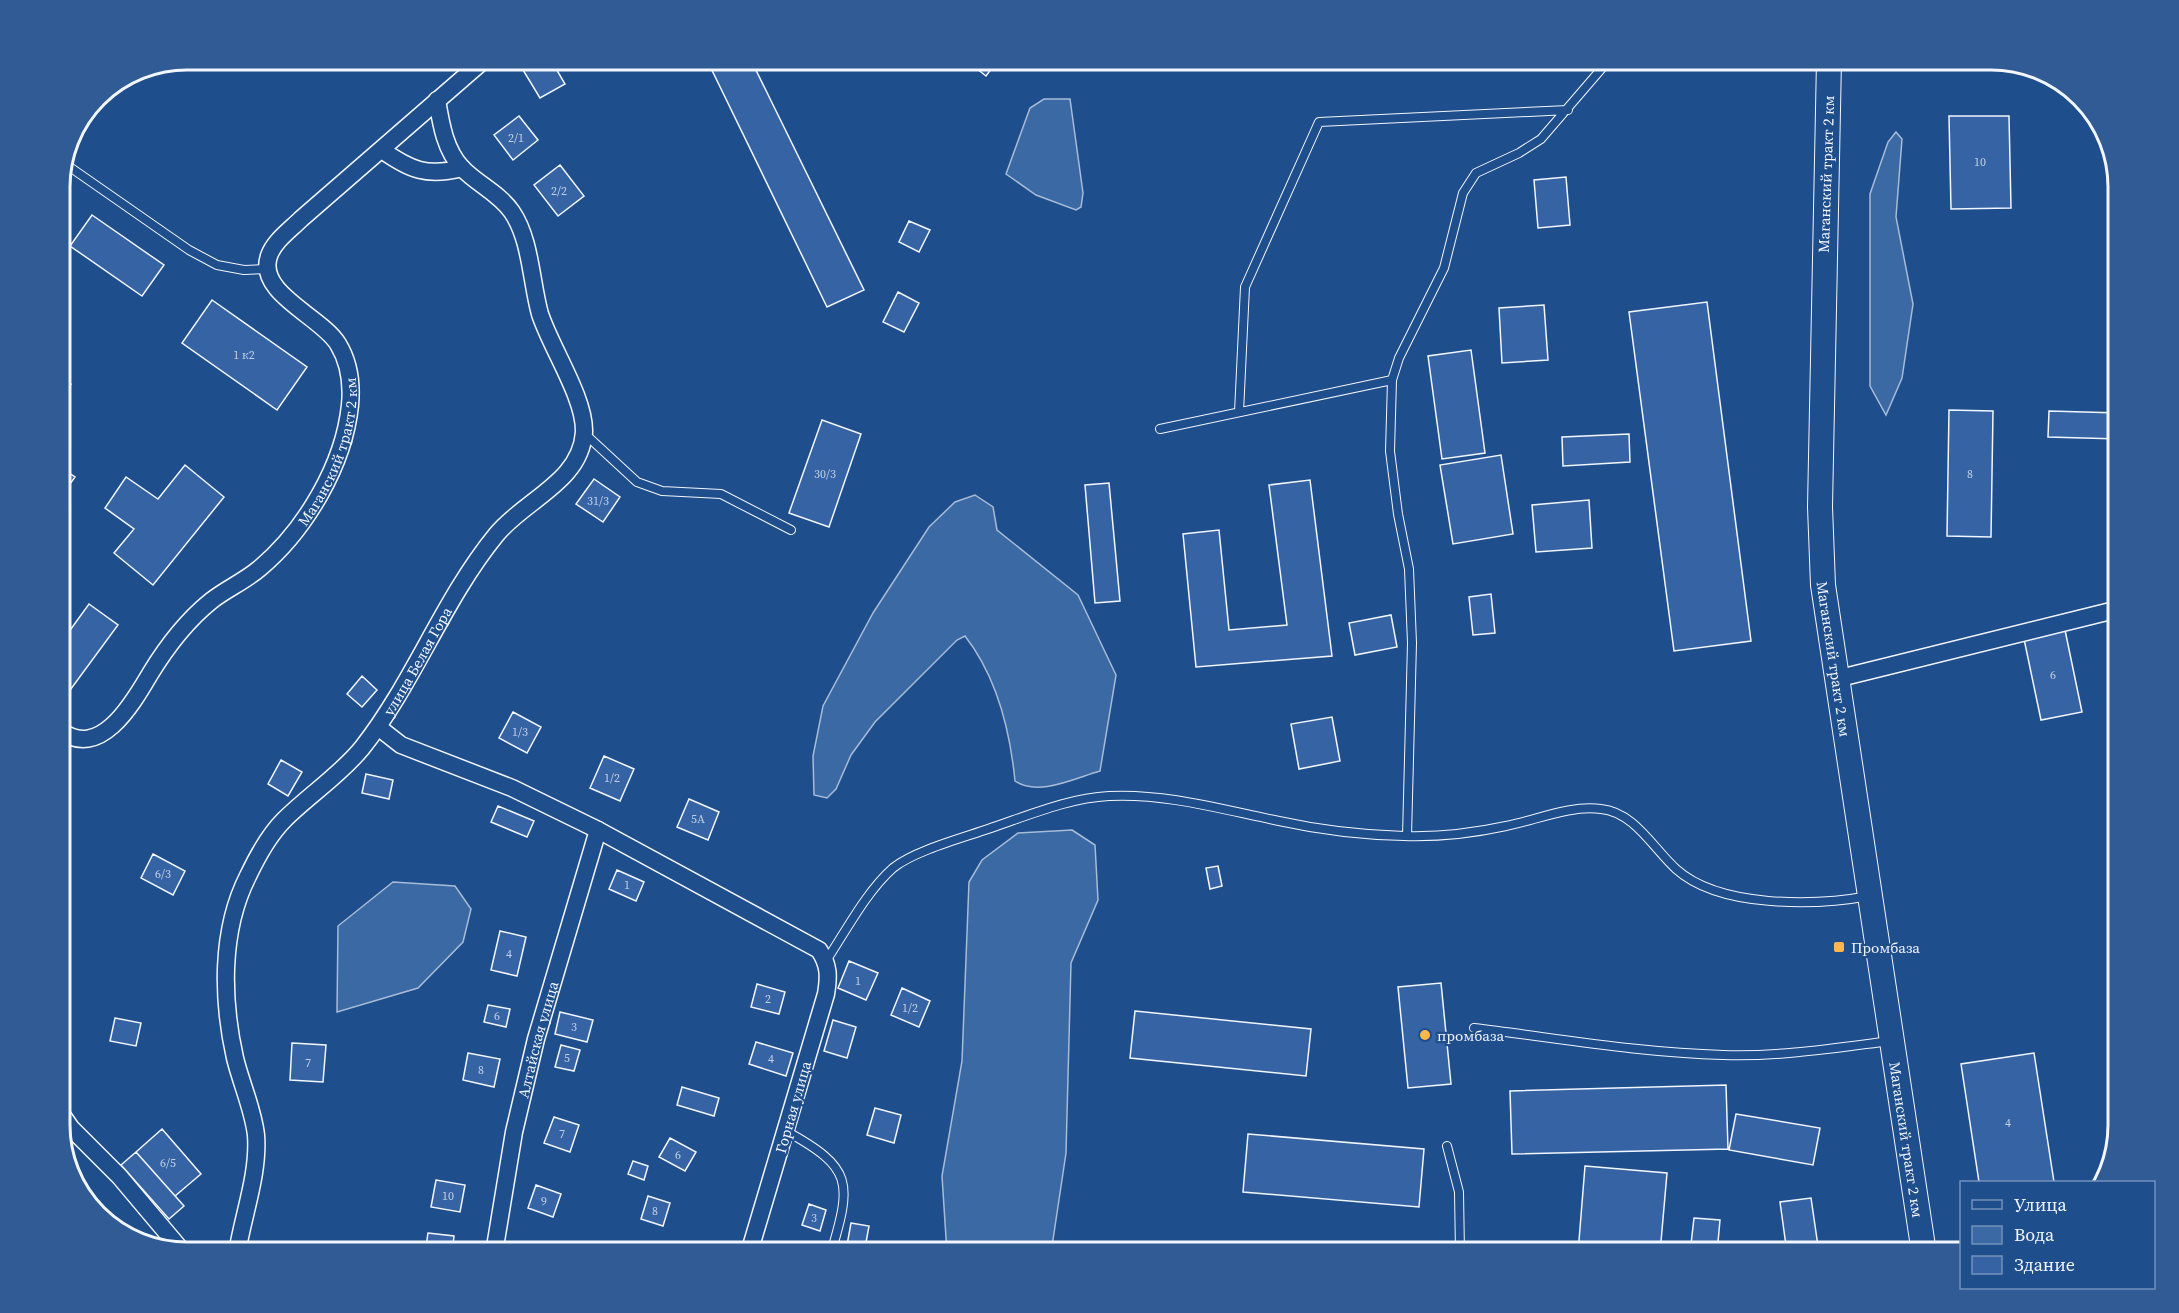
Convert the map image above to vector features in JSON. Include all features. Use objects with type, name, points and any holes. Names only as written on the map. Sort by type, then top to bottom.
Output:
[{"type":"main road","name":"Маганский тракт 2 км","points":[[1829,70],[1820,507],[1823,585],[1922,1242]]},
{"type":"street","points":[[268,269],[268,258],[274,246],[301,219],[472,70]]},
{"type":"street","name":"улица Белая Гора","points":[[239,1242],[251,1191],[256,1136],[225,1009],[227,950],[246,879],[263,848],[282,822],[332,780],[378,727],[484,551],[516,515],[570,471],[579,453],[584,432],[577,398],[541,316],[522,235],[512,212],[493,192],[462,168],[448,148],[437,100]]},
{"type":"street","points":[[382,150],[400,164],[422,172],[442,174],[462,168]]},
{"type":"street","name":"Маганский тракт 2 км","points":[[71,734],[82,738],[98,737],[111,727],[132,704],[166,648],[183,626],[212,601],[260,569],[295,532],[328,477],[345,432],[350,405],[351,384],[346,362],[337,343],[320,324],[280,293],[268,269]]},
{"type":"street","points":[[1836,679],[2108,612]]},
{"type":"street","points":[[378,727],[401,745],[512,788],[598,830],[802,939],[819,950],[826,961]]},
{"type":"street","name":"Алтайская улица","points":[[496,1242],[512,1142],[536,1039],[598,830]]},
{"type":"street","name":"Горная улица","points":[[752,1242],[826,994],[830,976],[826,961]]},
{"type":"street","points":[[71,1129],[119,1176],[174,1241]]},
{"type":"lane","points":[[1407,836],[1412,643],[1409,569],[1398,514],[1390,451],[1392,380],[1399,358],[1444,268],[1463,193],[1476,173],[1541,140],[1601,70]]},
{"type":"lane","points":[[1239,412],[1245,287],[1319,122],[1568,110]]},
{"type":"lane","points":[[72,169],[189,250],[217,266],[244,270],[268,269]]},
{"type":"lane","points":[[1160,429],[1392,380]]},
{"type":"lane","points":[[584,432],[637,482],[662,491],[722,494],[791,530]]},
{"type":"lane","points":[[826,961],[882,880],[895,867],[976,833],[1061,805],[1108,796],[1148,798],[1216,807],[1281,822],[1343,832],[1407,836],[1505,827],[1577,809],[1604,808],[1624,817],[1677,870],[1701,884],[1739,897],[1787,902],[1842,901],[1869,896]]},
{"type":"lane","points":[[1474,1028],[1663,1052],[1724,1055],[1781,1054],[1891,1041]]},
{"type":"lane","points":[[786,1131],[821,1151],[838,1171],[844,1195],[843,1210],[834,1242]]},
{"type":"lane","points":[[1447,1146],[1459,1192],[1460,1242]]},
{"type":"water","points":[[1044,99],[1070,99],[1083,193],[1081,207],[1076,210],[1036,195],[1006,174],[1030,108]]},
{"type":"water","points":[[1896,132],[1902,139],[1896,217],[1913,304],[1902,378],[1886,415],[1870,386],[1870,194],[1888,142]]},
{"type":"water","points":[[975,495],[993,507],[997,530],[1078,595],[1116,675],[1100,771],[1045,787],[1024,785],[1015,781],[1010,743],[994,686],[965,636],[957,640],[875,722],[851,755],[836,789],[827,798],[814,795],[813,756],[823,706],[873,613],[929,527],[955,502]]},
{"type":"water","points":[[1072,830],[1095,845],[1098,900],[1071,963],[1066,1153],[1053,1242],[946,1242],[942,1176],[962,1061],[969,882],[982,860],[1018,833]]},
{"type":"water","points":[[393,882],[455,886],[471,909],[463,942],[418,988],[337,1012],[338,926]]},
{"type":"building","points":[[523,70],[557,70],[565,84],[540,98]]},
{"type":"building","points":[[712,70],[756,70],[864,290],[827,307]]},
{"type":"building","points":[[978,70],[990,70],[986,76]]},
{"type":"building","points":[[519,116],[538,140],[513,160],[494,135]]},
{"type":"building","points":[[1949,116],[2009,116],[2011,208],[1951,209]]},
{"type":"building","points":[[560,165],[584,196],[558,216],[534,185]]},
{"type":"building","points":[[1566,177],[1570,225],[1538,228],[1534,180]]},
{"type":"building","points":[[92,215],[164,265],[142,296],[71,245]]},
{"type":"building","points":[[909,221],[930,230],[919,252],[899,242]]},
{"type":"building","points":[[898,292],[919,303],[904,332],[883,322]]},
{"type":"building","points":[[212,300],[307,367],[277,410],[182,343]]},
{"type":"building","points":[[1707,302],[1751,641],[1674,651],[1629,312]]},
{"type":"building","points":[[1544,305],[1548,360],[1502,363],[1499,308]]},
{"type":"building","points":[[1471,350],[1485,453],[1442,459],[1428,356]]},
{"type":"building","points":[[1949,410],[1993,411],[1991,537],[1947,536]]},
{"type":"building","points":[[2049,411],[2108,413],[2108,439],[2048,437]]},
{"type":"building","points":[[822,420],[861,434],[829,527],[789,513]]},
{"type":"building","points":[[1629,434],[1630,462],[1563,466],[1562,437]]},
{"type":"building","points":[[1501,455],[1513,534],[1453,544],[1440,465]]},
{"type":"building","points":[[185,465],[224,497],[153,585],[114,553],[134,529],[105,508],[126,477],[158,499]]},
{"type":"building","points":[[594,479],[620,497],[603,522],[576,504]]},
{"type":"building","points":[[1310,480],[1332,656],[1196,667],[1183,534],[1219,530],[1229,630],[1287,625],[1269,485]]},
{"type":"building","points":[[1109,483],[1120,601],[1095,603],[1085,485]]},
{"type":"building","points":[[1589,500],[1592,548],[1536,552],[1532,505]]},
{"type":"building","points":[[1491,594],[1495,633],[1473,635],[1469,597]]},
{"type":"building","points":[[89,604],[118,625],[71,689],[71,629]]},
{"type":"building","points":[[1391,615],[1397,647],[1355,655],[1349,623]]},
{"type":"building","points":[[2065,630],[2082,712],[2041,720],[2024,639]]},
{"type":"building","points":[[362,676],[377,690],[362,707],[347,694]]},
{"type":"building","points":[[513,712],[541,727],[527,753],[499,738]]},
{"type":"building","points":[[1332,717],[1340,761],[1299,769],[1291,724]]},
{"type":"building","points":[[604,756],[634,769],[620,801],[590,788]]},
{"type":"building","points":[[281,760],[302,772],[288,796],[268,784]]},
{"type":"building","points":[[366,774],[393,780],[389,799],[362,793]]},
{"type":"building","points":[[689,799],[719,812],[708,840],[677,827]]},
{"type":"building","points":[[498,806],[534,821],[527,837],[491,822]]},
{"type":"building","points":[[153,854],[185,871],[173,895],[141,878]]},
{"type":"building","points":[[1218,866],[1222,886],[1210,889],[1206,868]]},
{"type":"building","points":[[617,870],[644,882],[636,901],[609,889]]},
{"type":"building","points":[[500,931],[526,937],[517,976],[491,970]]},
{"type":"building","points":[[849,961],[878,973],[866,1000],[838,988]]},
{"type":"building","name":"промбаза","points":[[1441,983],[1451,1084],[1408,1088],[1398,987]]},
{"type":"building","points":[[757,984],[785,992],[779,1014],[751,1007]]},
{"type":"building","points":[[902,988],[930,1001],[919,1027],[891,1015]]},
{"type":"building","points":[[488,1005],[510,1009],[506,1027],[484,1022]]},
{"type":"building","points":[[1135,1011],[1311,1029],[1306,1076],[1130,1058]]},
{"type":"building","points":[[560,1012],[593,1020],[587,1042],[555,1034]]},
{"type":"building","points":[[115,1018],[141,1023],[136,1046],[110,1041]]},
{"type":"building","points":[[833,1020],[856,1027],[847,1058],[824,1051]]},
{"type":"building","points":[[756,1042],[793,1053],[786,1076],[749,1064]]},
{"type":"building","points":[[292,1043],[326,1045],[323,1082],[290,1080]]},
{"type":"building","points":[[561,1045],[580,1050],[574,1071],[555,1067]]},
{"type":"building","points":[[468,1053],[500,1059],[494,1087],[463,1080]]},
{"type":"building","points":[[2034,1053],[2054,1181],[1979,1181],[1961,1064]]},
{"type":"building","points":[[1726,1085],[1728,1149],[1512,1154],[1510,1091]]},
{"type":"building","points":[[682,1087],[719,1098],[714,1116],[677,1105]]},
{"type":"building","points":[[875,1108],[901,1115],[894,1143],[867,1135]]},
{"type":"building","points":[[1736,1114],[1820,1128],[1813,1165],[1729,1150]]},
{"type":"building","points":[[554,1117],[579,1125],[570,1152],[544,1143]]},
{"type":"building","points":[[162,1129],[201,1174],[175,1196],[136,1152]]},
{"type":"building","points":[[1248,1134],[1424,1149],[1419,1207],[1243,1192]]},
{"type":"building","points":[[670,1138],[696,1152],[685,1171],[659,1157]]},
{"type":"building","points":[[136,1152],[184,1206],[169,1219],[121,1165]]},
{"type":"building","points":[[633,1161],[648,1166],[644,1180],[628,1174]]},
{"type":"building","points":[[1585,1166],[1667,1173],[1661,1242],[1579,1242]]},
{"type":"building","points":[[436,1180],[465,1185],[460,1212],[431,1207]]},
{"type":"building","points":[[536,1185],[561,1194],[553,1217],[528,1208]]},
{"type":"building","points":[[648,1196],[670,1203],[663,1226],[641,1219]]},
{"type":"building","points":[[1811,1198],[1817,1242],[1785,1242],[1780,1202]]},
{"type":"building","points":[[809,1204],[826,1210],[820,1231],[802,1225]]},
{"type":"building","points":[[1694,1218],[1720,1220],[1718,1242],[1691,1242]]},
{"type":"building","points":[[851,1223],[869,1226],[866,1242],[848,1242]]},
{"type":"building","points":[[428,1233],[454,1236],[453,1242],[427,1242]]},
{"type":"place","name":"Промбаза","points":[[1839,947]]},
{"type":"place","name":"промбаза","points":[[1425,1035]]}]
